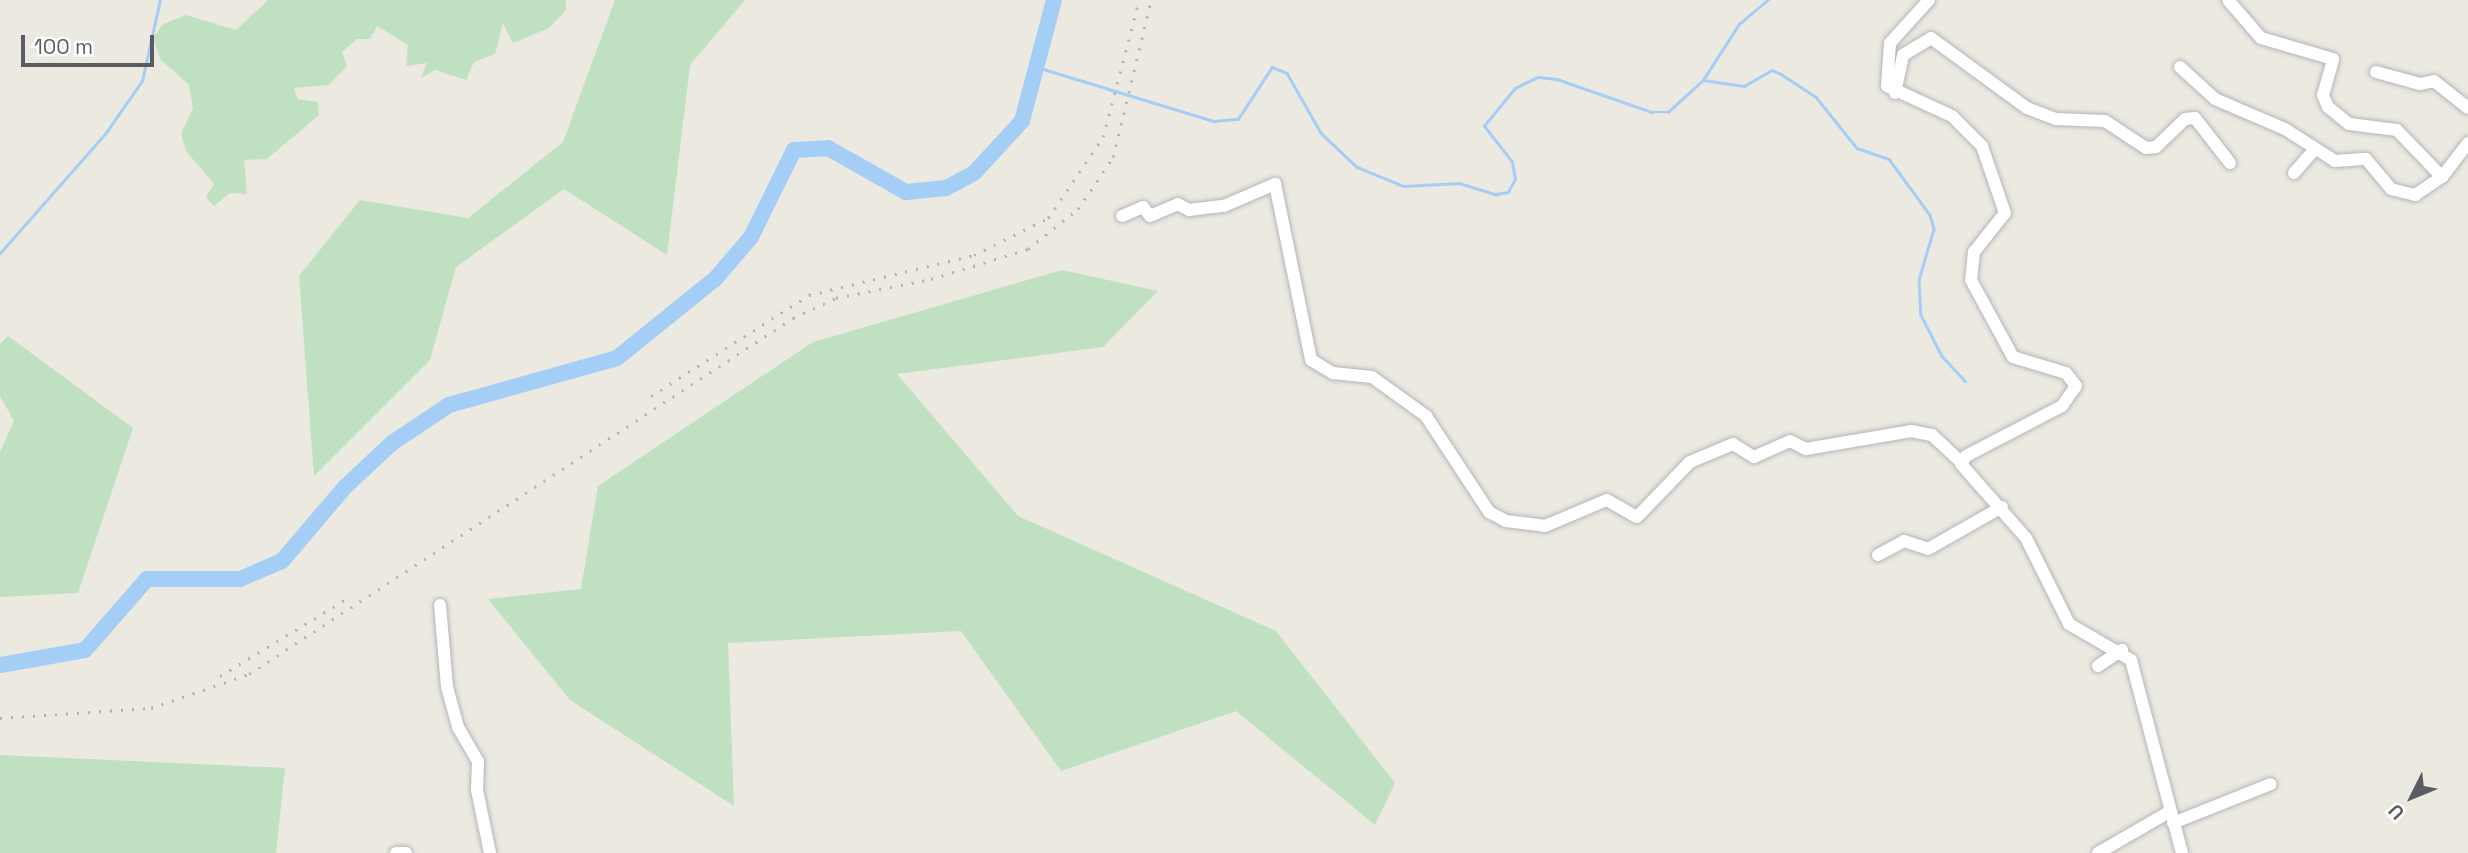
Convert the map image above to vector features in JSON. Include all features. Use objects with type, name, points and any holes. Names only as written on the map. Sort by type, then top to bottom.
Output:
[{"type":"street","points":[[1929,0],[1886,52],[1886,82],[1895,93],[1952,116],[1979,140],[2005,214],[1974,252],[1971,280],[2013,358],[2066,373],[2076,386],[2057,410],[1961,462]]},
{"type":"street","points":[[2228,0],[2265,41],[2333,58],[2323,95],[2328,107],[2349,124],[2397,130],[2442,177]]},
{"type":"street","points":[[1895,93],[1903,55],[1931,38],[2027,108],[2056,120],[2105,121],[2146,148],[2156,147],[2185,119],[2195,118],[2230,163]]},
{"type":"street","points":[[2180,67],[2215,99],[2338,162],[2366,159],[2382,185],[2407,195],[2432,188],[2468,143]]},
{"type":"street","points":[[2376,72],[2420,85],[2434,81],[2468,108]]},
{"type":"street","points":[[2294,173],[2315,149]]},
{"type":"street","points":[[1122,216],[1143,207],[1150,216],[1178,204],[1189,210],[1218,207],[1275,184],[1311,360],[1333,373],[1372,377],[1426,416],[1489,512],[1506,521],[1545,526],[1608,500],[1637,517],[1693,460],[1734,444],[1754,457],[1792,441],[1806,449],[1911,431],[1932,435],[2002,507],[2031,545],[2069,624],[2122,650],[2140,682],[2171,818],[2182,853]]},
{"type":"street","points":[[1878,555],[1904,541],[1928,549],[2002,507]]},
{"type":"street","points":[[440,605],[447,687],[458,727],[478,761],[477,790],[490,853]]},
{"type":"street","points":[[2098,666],[2122,650]]},
{"type":"street","points":[[2098,853],[2171,818],[2271,784]]},
{"type":"street","points":[[396,853],[406,853]]},
{"type":"green space","points":[[268,0],[566,0],[566,10],[549,28],[513,43],[503,23],[495,54],[474,62],[466,80],[435,70],[421,78],[427,63],[406,66],[408,45],[377,26],[370,39],[357,39],[342,52],[347,66],[329,85],[294,88],[298,99],[318,102],[319,115],[267,159],[244,160],[247,194],[230,193],[214,206],[206,197],[214,184],[186,151],[181,134],[193,108],[189,85],[161,60],[153,38],[163,24],[186,15],[236,30]]},
{"type":"green space","points":[[615,0],[745,0],[690,65],[667,255],[564,189],[456,267],[430,360],[314,476],[299,276],[360,200],[468,218],[563,142]]},
{"type":"green space","points":[[1062,270],[1158,291],[1103,347],[897,374],[1018,516],[1276,631],[1395,783],[1375,825],[1236,711],[1061,771],[961,631],[728,643],[734,806],[570,700],[488,599],[581,589],[598,486],[813,342]]},
{"type":"green space","points":[[8,336],[133,428],[78,593],[0,597],[0,452],[14,421],[0,396],[0,344]]},
{"type":"green space","points":[[0,755],[285,768],[276,853],[0,853]]},
{"type":"waterway","points":[[0,253],[105,134],[142,81],[160,0]]},
{"type":"waterway","points":[[0,665],[85,650],[147,579],[240,579],[282,561],[345,487],[392,443],[449,405],[617,358],[716,278],[751,237],[794,150],[828,148],[906,192],[946,188],[974,173],[1022,121],[1054,0]]},
{"type":"waterway","points":[[1037,67],[1214,121],[1238,119],[1272,67],[1287,73],[1321,133],[1357,167],[1403,186],[1459,183],[1496,194],[1508,192],[1515,179],[1512,162],[1484,126],[1515,88],[1538,77],[1557,79],[1652,112],[1668,112],[1703,80],[1739,24],[1768,0]]},
{"type":"waterway","points":[[1703,80],[1744,86],[1772,70],[1816,97],[1857,148],[1889,159],[1930,215],[1934,229],[1919,280],[1921,315],[1942,356],[1965,381]]},
{"type":"railway","points":[[651,396],[809,295],[974,255],[1048,218],[1103,137],[1139,0]]},
{"type":"railway","points":[[0,718],[151,708],[249,674],[793,318],[836,298],[931,279],[1028,249],[1078,209],[1113,157],[1151,0]]},
{"type":"railway","points":[[220,676],[351,596]]}]
